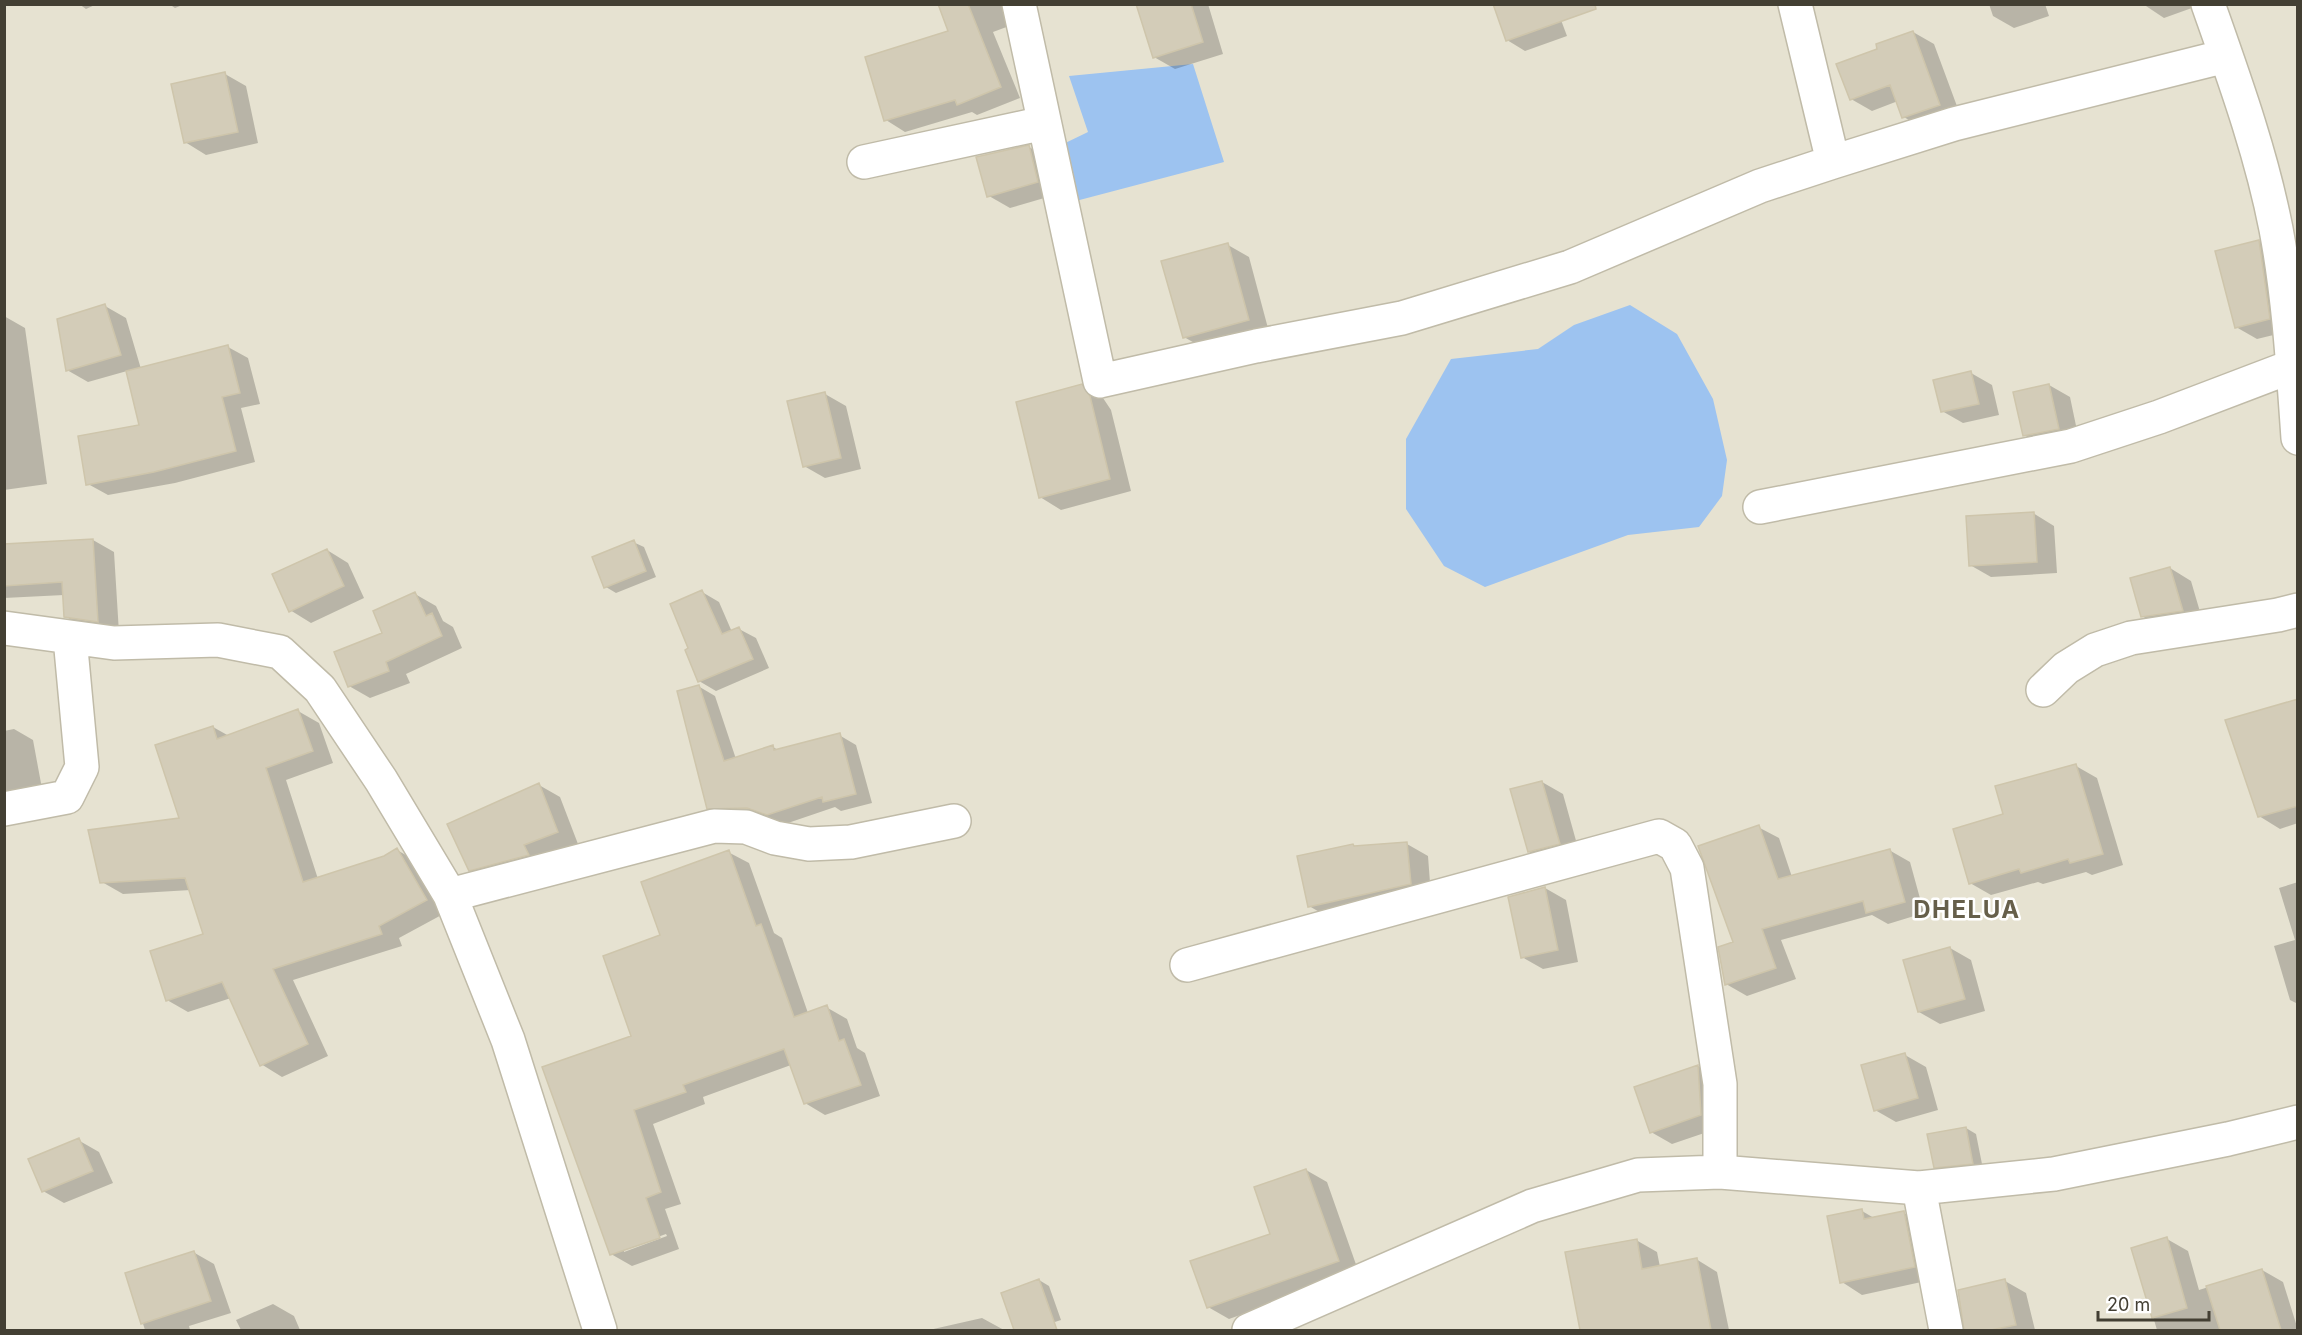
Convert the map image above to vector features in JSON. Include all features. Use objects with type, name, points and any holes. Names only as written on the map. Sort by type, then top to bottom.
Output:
[{"type":"street","points":[[1019,4],[1100,381],[1256,346],[1402,318],[1570,267],[1760,186],[1833,162],[1954,124],[2226,56]]},
{"type":"street","points":[[1795,4],[1833,162]]},
{"type":"street","points":[[2208,4],[2226,56],[2291,281],[2298,438]]},
{"type":"street","points":[[864,162],[1044,123]]},
{"type":"street","points":[[1760,507],[2071,446],[2159,417],[2293,366]]},
{"type":"street","points":[[2043,690],[2066,668],[2095,650],[2131,638],[2298,610]]},
{"type":"street","points":[[4,628],[114,643],[218,640],[280,652],[320,689],[381,780],[450,896],[508,1040],[600,1330]]},
{"type":"street","points":[[4,809],[67,797],[82,767],[70,638]]},
{"type":"street","points":[[450,896],[714,826],[747,827],[775,838],[809,844],[850,842],[954,821]]},
{"type":"street","points":[[1187,965],[1659,836],[1676,845],[1687,868],[1720,1084],[1720,1173]]},
{"type":"street","points":[[1249,1330],[1532,1206],[1638,1175],[1720,1173],[1919,1188],[2054,1174],[2228,1140],[2298,1122]]},
{"type":"street","points":[[1919,1188],[1946,1330]]},
{"type":"shaded area","points":[[5,5],[2297,5],[2297,1330],[5,1330]]},
{"type":"water","points":[[1193,64],[1224,162],[1072,202],[1057,147],[1088,132],[1069,76]]},
{"type":"water","points":[[1630,305],[1677,334],[1713,399],[1727,460],[1722,496],[1699,527],[1628,535],[1485,587],[1444,566],[1406,509],[1406,439],[1451,359],[1538,349],[1574,325]]},
{"type":"building","points":[[938,4],[968,4],[1001,87],[957,105],[955,100],[884,121],[865,57],[948,31]]},
{"type":"building","points":[[1136,4],[1191,4],[1203,42],[1153,58]]},
{"type":"building","points":[[1493,4],[1595,4],[1596,9],[1506,41]]},
{"type":"building","points":[[1913,31],[1940,105],[1902,118],[1890,85],[1850,100],[1836,64],[1877,49],[1876,44]]},
{"type":"building","points":[[225,72],[238,132],[184,143],[171,84]]},
{"type":"building","points":[[1029,145],[1038,182],[987,197],[976,157]]},
{"type":"building","points":[[2259,240],[2270,319],[2235,328],[2215,251]]},
{"type":"building","points":[[1228,243],[1249,320],[1183,338],[1161,261]]},
{"type":"building","points":[[105,304],[121,355],[66,371],[57,319]]},
{"type":"building","points":[[228,345],[240,393],[222,397],[236,451],[154,472],[86,485],[78,436],[139,425],[126,371]]},
{"type":"building","points":[[1971,371],[1979,404],[1941,412],[1933,380]]},
{"type":"building","points":[[1082,384],[1090,396],[1110,479],[1039,498],[1016,402]]},
{"type":"building","points":[[2049,384],[2059,429],[2023,436],[2013,392]]},
{"type":"building","points":[[825,392],[841,458],[803,467],[787,401]]},
{"type":"building","points":[[2034,512],[2037,562],[1969,566],[1966,516]]},
{"type":"building","points":[[93,539],[98,622],[64,617],[62,582],[4,586],[4,544]]},
{"type":"building","points":[[634,540],[646,571],[604,588],[592,557]]},
{"type":"building","points":[[327,549],[344,586],[289,612],[272,574]]},
{"type":"building","points":[[2170,567],[2183,611],[2141,617],[2130,578]]},
{"type":"building","points":[[702,590],[722,634],[739,627],[753,659],[698,682],[685,650],[688,648],[670,604]]},
{"type":"building","points":[[415,592],[426,616],[432,613],[442,636],[386,662],[389,671],[348,687],[334,652],[382,633],[373,611]]},
{"type":"building","points":[[699,685],[724,761],[773,745],[774,750],[840,733],[856,794],[823,802],[822,797],[767,815],[747,808],[707,809],[677,691]]},
{"type":"building","points":[[2298,699],[2298,806],[2258,817],[2225,720]]},
{"type":"building","points":[[298,709],[313,751],[266,768],[303,882],[384,856],[397,848],[427,900],[379,926],[382,934],[273,969],[308,1044],[260,1066],[222,982],[166,1001],[150,951],[203,934],[185,878],[100,883],[88,830],[179,818],[155,745],[213,726],[217,739]]},
{"type":"building","points":[[2076,764],[2103,854],[2070,863],[2068,859],[2021,873],[2019,869],[1969,884],[1953,829],[2003,814],[1995,786]]},
{"type":"building","points":[[1542,781],[1560,844],[1528,852],[1510,789]]},
{"type":"building","points":[[539,783],[558,832],[524,845],[529,855],[469,871],[447,824]]},
{"type":"building","points":[[1759,825],[1778,879],[1890,849],[1905,902],[1866,913],[1863,901],[1762,929],[1776,968],[1725,985],[1718,947],[1733,942],[1698,846]]},
{"type":"building","points":[[1407,842],[1411,884],[1308,907],[1297,856],[1353,844],[1354,846]]},
{"type":"building","points":[[729,850],[756,926],[761,924],[794,1017],[827,1005],[839,1041],[844,1039],[861,1085],[804,1104],[784,1049],[683,1085],[686,1092],[634,1110],[661,1192],[646,1198],[660,1238],[610,1255],[542,1067],[631,1036],[603,956],[660,935],[641,882]]},
{"type":"building","points":[[1545,887],[1558,950],[1521,958],[1508,897]]},
{"type":"building","points":[[1950,947],[1965,999],[1918,1012],[1903,960]]},
{"type":"building","points":[[1905,1053],[1918,1098],[1874,1111],[1861,1065]]},
{"type":"building","points":[[1698,1065],[1701,1115],[1650,1133],[1634,1087]]},
{"type":"building","points":[[1966,1127],[1973,1164],[1934,1168],[1927,1134]]},
{"type":"building","points":[[79,1138],[93,1171],[42,1192],[28,1159]]},
{"type":"building","points":[[1306,1169],[1339,1261],[1207,1308],[1190,1261],[1270,1234],[1254,1187]]},
{"type":"building","points":[[1862,1209],[1864,1219],[1904,1211],[1915,1267],[1840,1283],[1827,1216]]},
{"type":"building","points":[[2167,1237],[2187,1308],[2152,1318],[2131,1248]]},
{"type":"building","points":[[1637,1239],[1642,1269],[1697,1258],[1711,1330],[1580,1330],[1565,1252]]},
{"type":"building","points":[[194,1251],[211,1301],[141,1324],[125,1273]]},
{"type":"building","points":[[2262,1269],[2281,1330],[2220,1330],[2206,1286]]},
{"type":"building","points":[[1039,1279],[1057,1330],[1014,1330],[1001,1293]]},
{"type":"building","points":[[2005,1279],[2016,1325],[1991,1330],[1964,1330],[1958,1290]]},
{"type":"district","name":"DHELUA","points":[[1967,909]]}]
